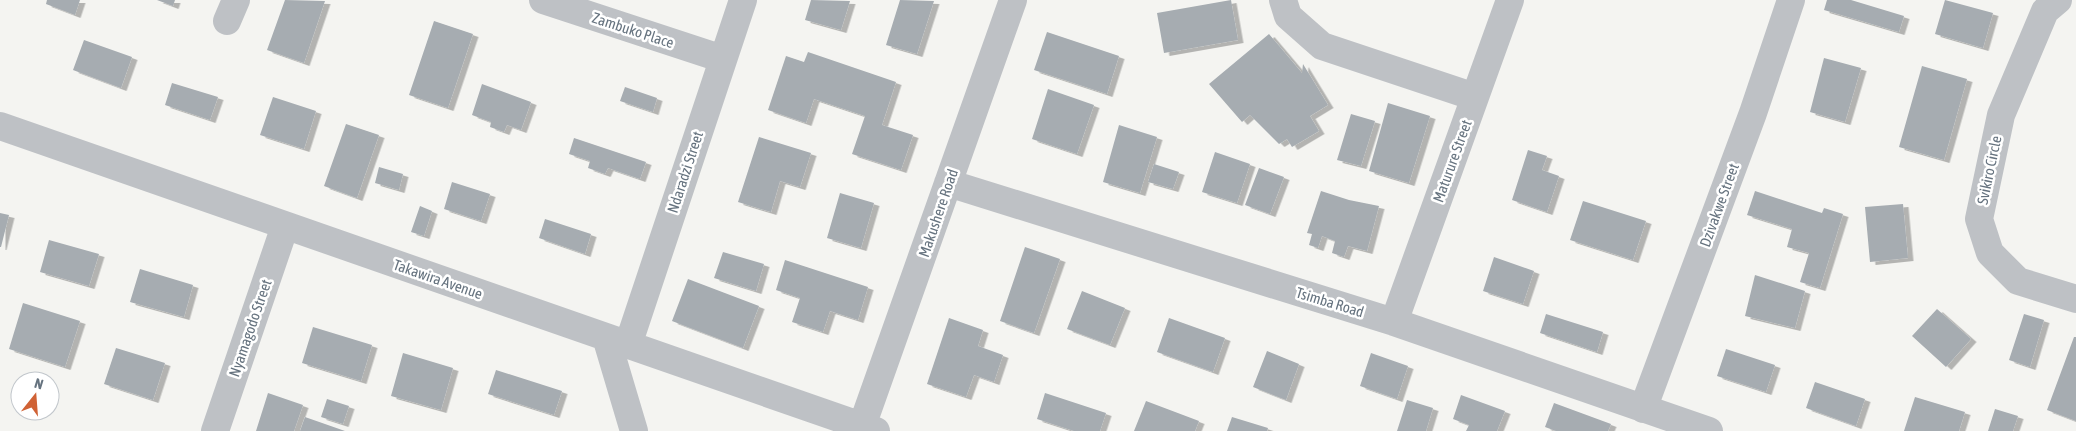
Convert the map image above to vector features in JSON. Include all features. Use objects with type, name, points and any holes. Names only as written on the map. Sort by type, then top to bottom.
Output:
[{"type":"street","name":"Zambuko Place","points":[[543,0],[723,59]]},
{"type":"street","name":"Ndaradzi Street","points":[[617,341],[723,59],[743,0]]},
{"type":"street","name":"Makushere Road","points":[[869,429],[948,183],[1013,0]]},
{"type":"street","points":[[1284,0],[1288,16],[1322,46],[1475,97]]},
{"type":"street","name":"Maturure Street","points":[[1394,322],[1510,0]]},
{"type":"street","name":"Dzivakwe Street","points":[[1643,409],[1753,113],[1791,0]]},
{"type":"street","name":"Svikiro Circle","points":[[2058,0],[2045,11],[2001,115],[1978,219],[1990,253],[2018,281],[2076,300]]},
{"type":"street","name":"Takawira Avenue","points":[[0,126],[869,429]]},
{"type":"street","name":"Tsimba Road","points":[[948,183],[1394,322],[1709,431]]},
{"type":"street","name":"Nyamagodo Street","points":[[215,431],[285,226]]},
{"type":"street","points":[[617,341],[634,431]]},
{"type":"building","points":[[47,0],[80,0],[75,15],[46,4]]},
{"type":"building","points":[[157,0],[175,0],[173,6]]},
{"type":"building","points":[[285,0],[325,1],[304,63],[267,50]]},
{"type":"building","points":[[811,0],[850,1],[841,30],[805,20]]},
{"type":"building","points":[[900,0],[934,1],[917,54],[886,45]]},
{"type":"building","points":[[1231,0],[1238,40],[1164,53],[1157,13]]},
{"type":"building","points":[[1827,0],[1851,0],[1904,16],[1899,32],[1824,10]]},
{"type":"building","points":[[1945,0],[1993,13],[1983,48],[1935,34]]},
{"type":"building","points":[[434,21],[473,34],[448,108],[409,95]]},
{"type":"building","points":[[1047,32],[1119,56],[1107,94],[1034,70]]},
{"type":"building","points":[[1269,34],[1302,73],[1303,64],[1328,105],[1310,116],[1319,131],[1292,147],[1287,139],[1279,144],[1250,115],[1242,122],[1209,84]]},
{"type":"building","points":[[84,40],[132,57],[121,88],[73,70]]},
{"type":"building","points":[[808,52],[896,82],[882,125],[913,135],[901,170],[852,154],[865,116],[814,99],[806,123],[768,110],[786,56],[804,62]]},
{"type":"building","points":[[1824,58],[1861,68],[1845,122],[1810,112]]},
{"type":"building","points":[[1922,66],[1967,79],[1944,160],[1899,147]]},
{"type":"building","points":[[172,83],[218,97],[210,120],[165,105]]},
{"type":"building","points":[[482,84],[531,102],[521,130],[507,125],[504,132],[490,127],[491,122],[472,115]]},
{"type":"building","points":[[625,87],[657,98],[653,112],[620,101]]},
{"type":"building","points":[[1048,89],[1094,105],[1077,154],[1032,139]]},
{"type":"building","points":[[273,97],[316,111],[304,149],[260,135]]},
{"type":"building","points":[[1388,103],[1430,116],[1409,183],[1369,171]]},
{"type":"building","points":[[1351,114],[1375,121],[1361,166],[1337,160]]},
{"type":"building","points":[[346,124],[379,135],[357,198],[324,186]]},
{"type":"building","points":[[1119,125],[1157,137],[1140,193],[1103,182]]},
{"type":"building","points":[[759,137],[811,153],[800,187],[780,181],[771,212],[738,202]]},
{"type":"building","points":[[574,138],[646,162],[640,179],[608,168],[605,174],[588,168],[590,161],[569,154]]},
{"type":"building","points":[[1528,150],[1547,156],[1542,170],[1559,176],[1547,212],[1512,200]]},
{"type":"building","points":[[1215,152],[1250,164],[1237,203],[1202,192]]},
{"type":"building","points":[[1154,164],[1179,172],[1173,189],[1148,182]]},
{"type":"building","points":[[379,167],[403,174],[399,190],[375,183]]},
{"type":"building","points":[[1259,168],[1284,177],[1270,214],[1245,205]]},
{"type":"building","points":[[452,182],[490,194],[481,221],[444,209]]},
{"type":"building","points":[[1321,191],[1349,200],[1379,206],[1367,251],[1348,246],[1344,257],[1332,253],[1335,241],[1322,236],[1318,248],[1309,245],[1312,234],[1307,233]]},
{"type":"building","points":[[1755,191],[1822,213],[1824,208],[1843,214],[1820,288],[1800,282],[1809,253],[1787,247],[1792,229],[1747,215]]},
{"type":"building","points":[[840,193],[874,203],[861,248],[827,238]]},
{"type":"building","points":[[1583,201],[1646,221],[1633,260],[1570,240]]},
{"type":"building","points":[[1903,204],[1908,258],[1870,262],[1865,207]]},
{"type":"building","points":[[420,206],[432,211],[424,236],[411,232]]},
{"type":"building","points":[[0,213],[9,215],[1,247],[0,247]]},
{"type":"building","points":[[545,219],[591,234],[585,254],[539,238]]},
{"type":"building","points":[[49,240],[99,254],[89,286],[40,272]]},
{"type":"building","points":[[1025,247],[1060,259],[1034,333],[1000,321]]},
{"type":"building","points":[[723,252],[764,264],[756,291],[714,278]]},
{"type":"building","points":[[1494,257],[1534,271],[1523,304],[1483,291]]},
{"type":"building","points":[[785,260],[868,287],[858,320],[830,311],[823,332],[792,322],[800,298],[776,290]]},
{"type":"building","points":[[140,269],[193,285],[184,317],[130,302]]},
{"type":"building","points":[[1755,275],[1805,291],[1795,328],[1745,316]]},
{"type":"building","points":[[688,279],[759,306],[743,348],[672,321]]},
{"type":"building","points":[[1082,291],[1125,308],[1110,345],[1067,329]]},
{"type":"building","points":[[23,303],[80,321],[65,367],[9,349]]},
{"type":"building","points":[[1937,309],[1971,339],[1946,367],[1912,336]]},
{"type":"building","points":[[1546,314],[1603,332],[1597,352],[1540,333]]},
{"type":"building","points":[[2024,314],[2044,320],[2030,367],[2009,360]]},
{"type":"building","points":[[949,318],[983,330],[978,346],[1003,355],[994,382],[974,375],[966,397],[927,384]]},
{"type":"building","points":[[1169,318],[1225,338],[1213,372],[1157,352]]},
{"type":"building","points":[[313,327],[372,345],[361,381],[302,363]]},
{"type":"building","points":[[2074,337],[2076,337],[2076,421],[2047,410]]},
{"type":"building","points":[[116,348],[165,363],[153,400],[104,384]]},
{"type":"building","points":[[1726,349],[1775,365],[1766,392],[1717,376]]},
{"type":"building","points":[[1267,351],[1299,364],[1286,400],[1253,387]]},
{"type":"building","points":[[403,353],[453,368],[441,410],[391,396]]},
{"type":"building","points":[[1371,353],[1408,366],[1397,399],[1360,386]]},
{"type":"building","points":[[496,370],[562,391],[554,415],[488,394]]},
{"type":"building","points":[[1815,382],[1865,399],[1856,426],[1806,408]]},
{"type":"building","points":[[268,393],[303,405],[294,431],[256,431]]},
{"type":"building","points":[[1045,393],[1106,413],[1100,431],[1074,431],[1037,419]]},
{"type":"building","points":[[1461,395],[1505,411],[1497,431],[1466,431],[1469,425],[1453,419]]},
{"type":"building","points":[[1915,397],[1965,412],[1959,431],[1904,431]]},
{"type":"building","points":[[327,399],[349,406],[343,424],[321,417]]},
{"type":"building","points":[[1407,400],[1433,408],[1426,431],[1397,431]]},
{"type":"building","points":[[1146,401],[1199,421],[1195,431],[1134,431]]},
{"type":"building","points":[[1554,403],[1611,424],[1608,431],[1556,431],[1545,427]]},
{"type":"building","points":[[1995,409],[2018,416],[2013,431],[1988,431]]},
{"type":"building","points":[[305,417],[345,431],[300,431]]},
{"type":"building","points":[[1232,417],[1268,428],[1267,431],[1227,431]]}]
